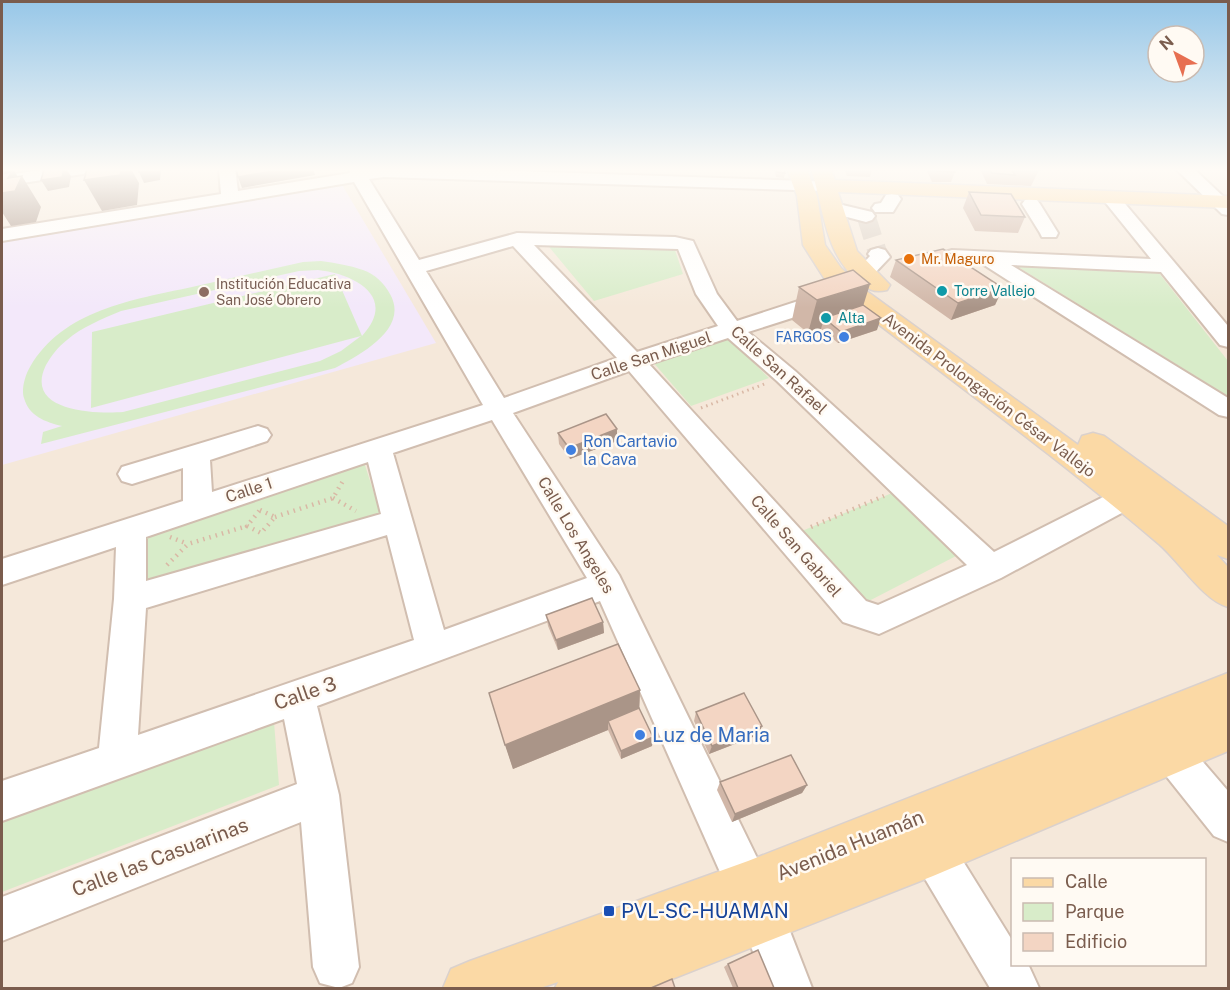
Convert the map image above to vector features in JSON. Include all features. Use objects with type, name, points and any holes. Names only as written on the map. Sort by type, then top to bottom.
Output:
[{"type":"main road","name":"Avenida Prolongación César Vallejo","points":[[832,215],[814,245],[832,273],[866,275],[1138,492],[1228,545]]},
{"type":"main road","name":"Avenida Prolongación César Vallejo","points":[[1138,492],[1228,591]]},
{"type":"main road","name":"Avenida Huamán","points":[[582,988],[755,902],[1228,693]]},
{"type":"main road","name":"Avenida Huamán","points":[[470,988],[755,902],[933,852],[1228,730]]},
{"type":"street","points":[[2,235],[118,215]]},
{"type":"street","name":"Calle Los Angeles","points":[[383,215],[497,408],[608,584],[755,902],[789,988]]},
{"type":"street","points":[[1032,215],[1049,233]]},
{"type":"street","points":[[1126,215],[1228,340]]},
{"type":"street","name":"Calle San Rafael","points":[[414,268],[517,239],[686,245],[707,294],[732,330],[786,376],[990,569]]},
{"type":"street","name":"Calle San Gabriel","points":[[517,239],[633,361],[855,612],[879,620],[990,569],[1138,492]]},
{"type":"street","points":[[952,256],[1168,266]]},
{"type":"street","points":[[985,257],[1228,409]]},
{"type":"street","name":"Calle San Miguel","points":[[497,408],[732,330],[866,275]]},
{"type":"street","name":"Calle 1","points":[[2,572],[497,408]]},
{"type":"street","points":[[132,474],[258,435]]},
{"type":"street","points":[[378,448],[433,649]]},
{"type":"street","points":[[196,454],[198,507]]},
{"type":"street","points":[[130,599],[399,520]]},
{"type":"street","points":[[117,759],[130,599],[132,528]]},
{"type":"street","name":"Calle 3","points":[[2,801],[433,649],[608,584]]},
{"type":"street","points":[[297,696],[320,795],[336,967]]},
{"type":"street","points":[[1172,754],[1228,822]]},
{"type":"street","name":"Calle las Casuarinas","points":[[2,919],[320,795]]},
{"type":"street","points":[[933,852],[1016,988]]},
{"type":"path","points":[[681,415],[786,376]]},
{"type":"path","points":[[247,526],[261,533],[275,517],[333,498],[347,473]]},
{"type":"path","points":[[788,537],[905,487]]},
{"type":"path","points":[[333,498],[358,513]]},
{"type":"path","points":[[188,544],[247,526],[260,510],[275,517]]},
{"type":"shaded area","points":[[2,215],[1228,215],[1228,988],[2,988]]},
{"type":"shaded area","name":"Institución Educativa San José Obrero","points":[[149,215],[360,215],[436,343],[2,465],[2,240]]},
{"type":"green space","points":[[545,242],[675,250],[683,274],[594,301]]},
{"type":"green space","points":[[303,262],[337,263],[375,276],[390,294],[394,307],[393,318],[388,329],[368,348],[335,368],[41,444],[43,432],[62,426],[34,414],[26,404],[23,395],[24,382],[30,367],[44,348],[61,332],[101,310],[123,303]],"holes":[[[299,271],[332,272],[358,282],[374,299],[376,310],[372,322],[362,336],[335,274],[92,332],[91,408],[361,336],[341,351],[320,361],[123,412],[96,412],[66,407],[53,401],[45,392],[42,381],[46,365],[52,355],[79,331],[121,311]]]},
{"type":"green space","points":[[1010,262],[1155,268],[1228,361],[1228,396]]},
{"type":"green space","points":[[727,337],[769,378],[691,406],[652,361]]},
{"type":"green space","points":[[363,459],[381,515],[139,587],[140,532]]},
{"type":"green space","points":[[892,493],[956,556],[865,603],[802,531]]},
{"type":"green space","points":[[274,722],[279,785],[2,892],[2,818]]},
{"type":"building","points":[[985,215],[1024,215],[1025,217]]},
{"type":"building","points":[[943,249],[1003,288],[958,303],[896,260]]},
{"type":"building","points":[[853,270],[870,284],[817,300],[799,287]]},
{"type":"building","points":[[863,305],[881,318],[841,332],[824,318]]},
{"type":"building","points":[[606,414],[617,429],[569,448],[558,433]]},
{"type":"building","points":[[592,598],[603,622],[556,640],[546,615]]},
{"type":"building","points":[[618,644],[640,690],[505,745],[489,693]]},
{"type":"building","points":[[744,693],[762,726],[712,746],[696,712]]},
{"type":"building","points":[[639,708],[653,737],[621,751],[608,721]]},
{"type":"building","points":[[791,755],[807,785],[735,814],[720,782]]},
{"type":"building","points":[[758,950],[774,988],[738,988],[728,964]]},
{"type":"building","points":[[672,979],[675,988],[651,988]]},
{"type":"tunnel","points":[[867,219],[878,254]]},
{"type":"place","name":"Mr. Maguro","points":[[909,259]]},
{"type":"place","name":"Torre Vallejo","points":[[942,291]]},
{"type":"place","name":"Institución Educativa San José Obrero","points":[[204,292]]},
{"type":"place","name":"Alta","points":[[826,318]]},
{"type":"place","name":"FARGOS","points":[[844,337]]},
{"type":"place","name":"Ron Cartavio la Cava","points":[[571,450]]},
{"type":"place","name":"Luz de Maria","points":[[640,735]]},
{"type":"place","name":"PVL-SC-HUAMAN","points":[[609,911]]}]
